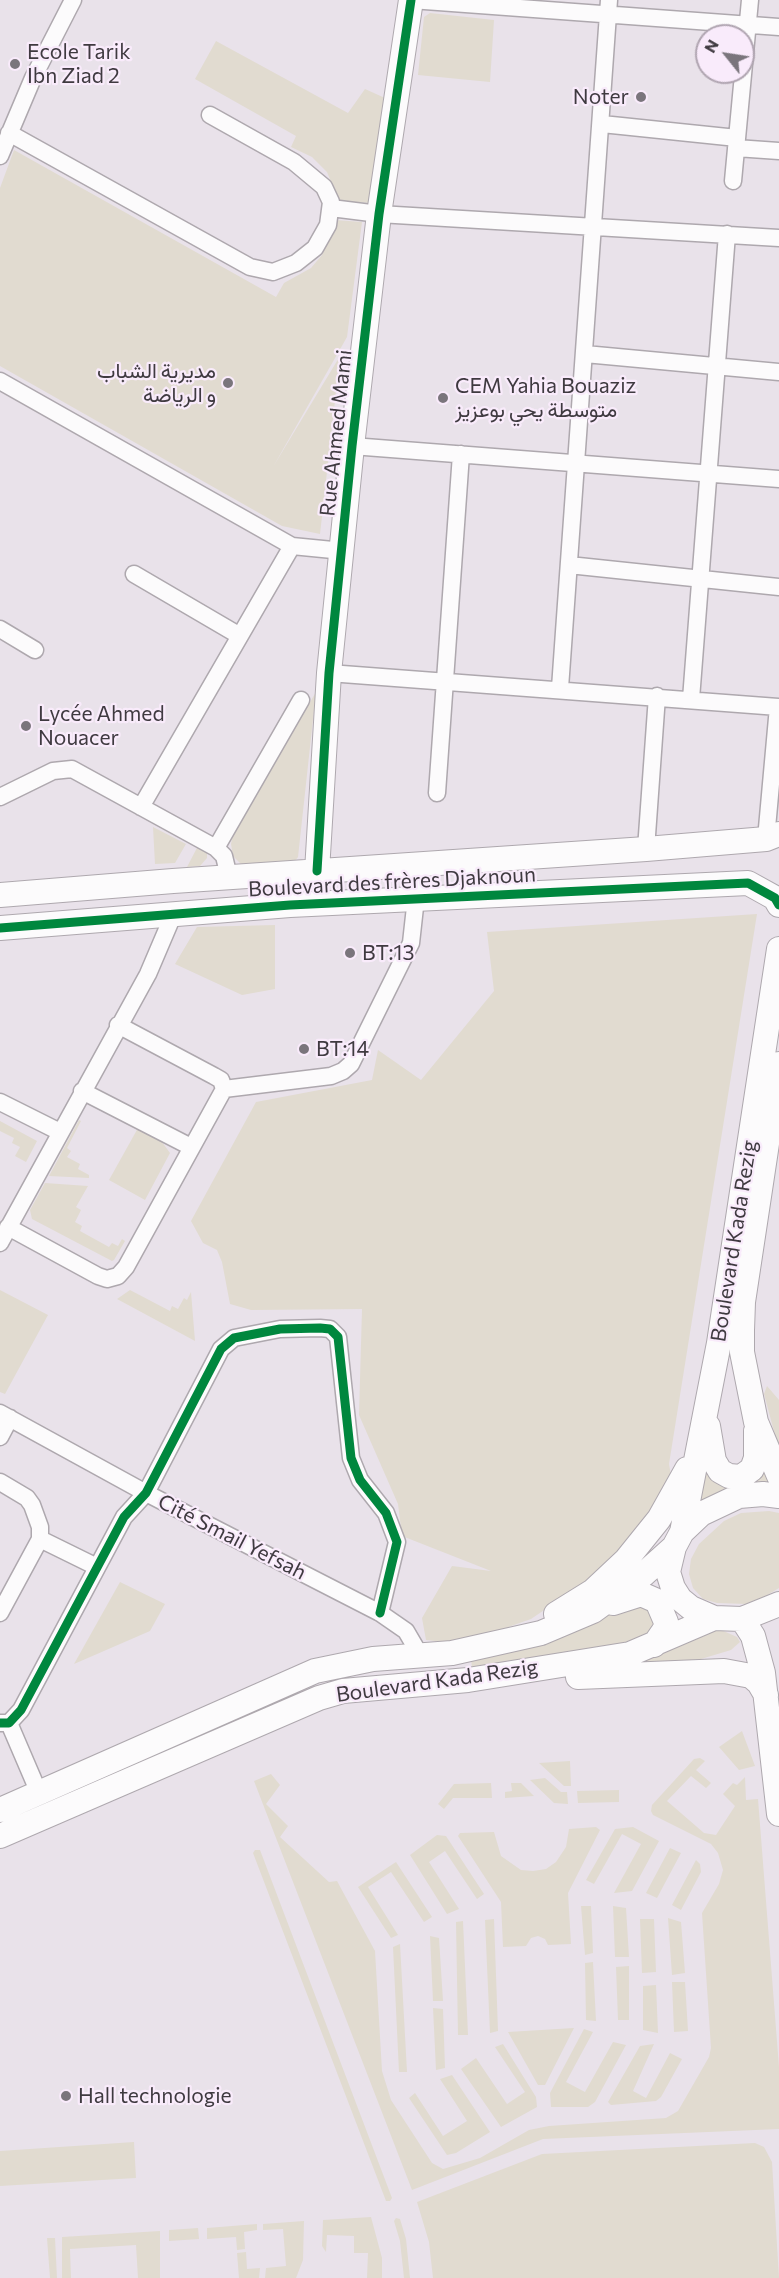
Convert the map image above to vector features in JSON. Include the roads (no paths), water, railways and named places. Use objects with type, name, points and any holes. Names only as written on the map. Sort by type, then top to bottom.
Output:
[{"type":"main road","name":"Rue Ahmed Mami","points":[[317,871],[329,673],[352,446],[379,214],[411,0]]},
{"type":"main road","name":"Boulevard des frères Djaknoun","points":[[0,895],[646,849],[772,836]]},
{"type":"main road","points":[[229,877],[232,908]]},
{"type":"main road","name":"Boulevard des frères Djaknoun","points":[[0,928],[232,908],[748,883],[775,898],[779,905]]},
{"type":"main road","name":"Boulevard Kada Rezig","points":[[779,949],[707,1415],[678,1540],[668,1572],[673,1588],[690,1608],[714,1618],[742,1619],[779,1604]]},
{"type":"main road","name":"Boulevard Kada Rezig","points":[[779,1064],[742,1312],[742,1352],[756,1422],[779,1476]]},
{"type":"main road","points":[[707,1415],[714,1461],[720,1471],[729,1476],[741,1477],[752,1469],[756,1458],[756,1422]]},
{"type":"main road","points":[[496,1645],[593,1590],[626,1560],[672,1498],[699,1442]]},
{"type":"main road","points":[[593,1611],[644,1574],[701,1514],[740,1496],[763,1494],[779,1496]]},
{"type":"main road","points":[[593,1611],[630,1597],[649,1595],[662,1607],[666,1622],[665,1629],[654,1645]]},
{"type":"main road","name":"Boulevard Kada Rezig","points":[[0,1810],[315,1671],[345,1662],[496,1645],[541,1633],[593,1611]]},
{"type":"main road","name":"Boulevard Kada Rezig","points":[[0,1836],[320,1698],[343,1691],[468,1680],[630,1654],[714,1618]]},
{"type":"main road","points":[[742,1619],[753,1636],[760,1654],[779,1814]]},
{"type":"main road","points":[[468,1680],[724,1671],[751,1676],[759,1683],[766,1695]]},
{"type":"street","points":[[0,156],[33,78],[73,0]]},
{"type":"street","points":[[411,0],[609,7],[779,27]]},
{"type":"street","points":[[733,181],[750,0]]},
{"type":"street","points":[[560,688],[593,227],[603,124],[609,7]]},
{"type":"street","points":[[9,133],[250,267],[273,272],[296,263],[315,248],[328,225],[332,208],[324,187],[310,174],[210,115]]},
{"type":"street","points":[[603,124],[779,151]]},
{"type":"street","points":[[332,208],[379,214],[779,238]]},
{"type":"street","points":[[691,699],[727,234]]},
{"type":"street","points":[[585,354],[779,372]]},
{"type":"street","points":[[0,381],[292,546],[343,551]]},
{"type":"street","points":[[352,446],[779,479]]},
{"type":"street","points":[[437,793],[461,454]]},
{"type":"street","points":[[141,807],[292,546]]},
{"type":"street","points":[[569,565],[779,587]]},
{"type":"street","points":[[134,574],[240,636]]},
{"type":"street","points":[[0,629],[35,650]]},
{"type":"street","points":[[329,673],[560,688],[778,706],[772,836]]},
{"type":"street","points":[[646,849],[657,696]]},
{"type":"street","points":[[216,848],[301,700]]},
{"type":"street","points":[[0,799],[53,771],[63,768],[72,769],[216,848],[224,856],[229,877]]},
{"type":"street","points":[[224,1089],[331,1076],[343,1071],[351,1064],[411,944],[416,898],[414,865]]},
{"type":"street","points":[[0,1243],[152,965],[174,914]]},
{"type":"street","points":[[8,1227],[98,1276],[107,1279],[118,1276],[126,1267],[224,1089],[221,1080],[118,1025]]},
{"type":"street","points":[[82,1091],[191,1147]]},
{"type":"street","points":[[0,1102],[60,1132]]},
{"type":"street","points":[[39,1793],[5,1723],[15,1718],[26,1701],[124,1517],[146,1493],[220,1349],[234,1338],[280,1329],[330,1329],[338,1337],[351,1458],[360,1480],[386,1513],[397,1542],[380,1613]]},
{"type":"street","points":[[0,1437],[5,1416]]},
{"type":"street","name":"Cité Smail Yefsah","points":[[5,1416],[146,1493],[380,1613],[406,1631],[420,1655]]},
{"type":"street","points":[[0,1482],[20,1492],[32,1505],[40,1527],[40,1539],[0,1612]]},
{"type":"street","points":[[40,1539],[97,1567]]},
{"type":"place","name":"Ecole Tarik Ibn Ziad 2","points":[[15,64]]},
{"type":"place","name":"Noter","points":[[641,97]]},
{"type":"place","name":"مديرية الشباب و الرياضة","points":[[228,383]]},
{"type":"place","name":"CEM Yahia Bouaziz متوسطة يحي بوعزيز","points":[[443,398]]},
{"type":"place","name":"Lycée Ahmed Nouacer","points":[[26,726]]},
{"type":"place","name":"BT:13","points":[[350,953]]},
{"type":"place","name":"BT:14","points":[[304,1049]]},
{"type":"place","name":"Hall technologie","points":[[66,2096]]}]
